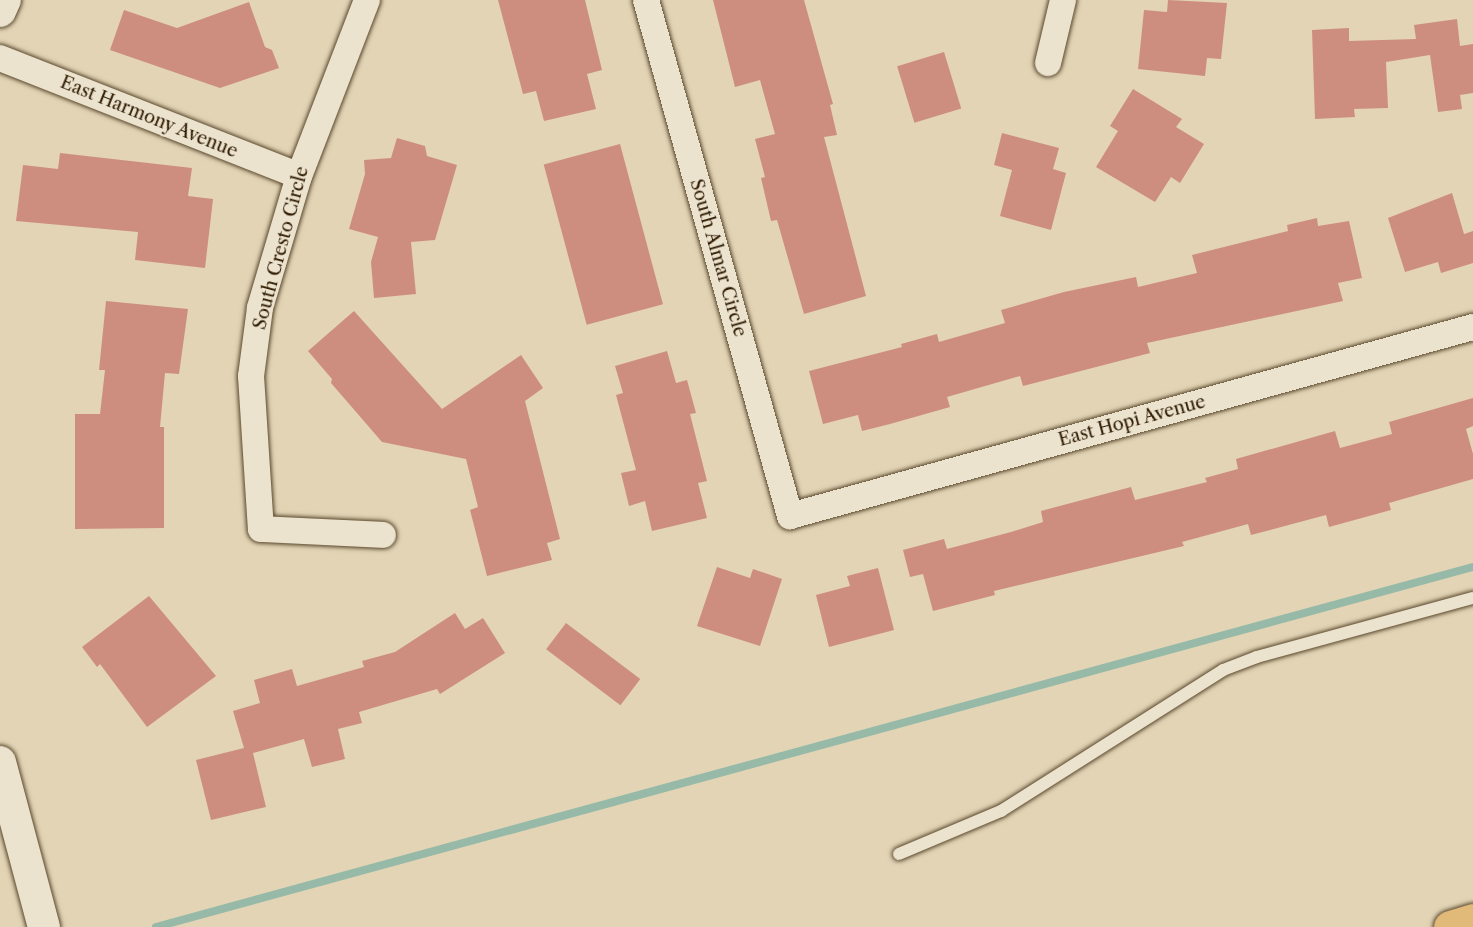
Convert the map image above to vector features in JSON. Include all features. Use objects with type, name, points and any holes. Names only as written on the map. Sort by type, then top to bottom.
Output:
[{"type":"highway","points":[[1450,927],[1473,920]]},
{"type":"street","points":[[0,12],[5,0]]},
{"type":"street","name":"South Cresto Circle","points":[[368,0],[299,176],[260,308],[251,376],[261,529],[383,535]]},
{"type":"street","name":"South Almar Circle","points":[[646,0],[790,516]]},
{"type":"street","points":[[1048,63],[1063,0]]},
{"type":"street","name":"East Harmony Avenue","points":[[0,58],[299,176]]},
{"type":"street","name":"East Hopi Avenue","points":[[790,516],[1473,327]]},
{"type":"street","points":[[0,762],[44,927]]},
{"type":"lane","points":[[899,854],[1001,811],[1223,670],[1257,657],[1473,598]]},
{"type":"building","points":[[498,0],[585,0],[602,70],[587,74],[596,109],[544,121],[536,91],[523,94]]},
{"type":"building","points":[[713,0],[804,0],[833,104],[830,105],[837,135],[824,137],[866,296],[804,314],[777,220],[771,221],[761,178],[765,177],[755,139],[775,134],[760,80],[735,87]]},
{"type":"building","points":[[1168,0],[1227,3],[1221,59],[1207,58],[1205,76],[1138,69],[1144,10],[1167,12]]},
{"type":"building","points":[[249,2],[265,47],[272,50],[279,68],[220,88],[110,50],[124,10],[177,28]]},
{"type":"building","points":[[1457,19],[1460,46],[1473,44],[1473,93],[1460,95],[1462,109],[1438,112],[1430,55],[1386,62],[1388,108],[1354,109],[1355,117],[1315,119],[1312,30],[1349,28],[1349,41],[1416,39],[1414,25]]},
{"type":"building","points":[[944,52],[961,108],[914,123],[897,66]]},
{"type":"building","points":[[1133,89],[1182,119],[1176,127],[1204,144],[1180,183],[1171,177],[1155,202],[1096,167],[1118,131],[1110,126]]},
{"type":"building","points":[[1002,133],[1059,148],[1053,169],[1066,173],[1051,230],[1000,216],[1012,170],[994,165]]},
{"type":"building","points":[[397,138],[425,146],[427,156],[457,165],[435,240],[411,242],[416,294],[374,298],[371,262],[378,237],[349,229],[365,174],[364,160],[391,158]]},
{"type":"building","points":[[620,144],[663,304],[587,325],[544,164]]},
{"type":"building","points":[[60,153],[192,168],[188,196],[213,199],[205,268],[135,260],[138,232],[16,221],[23,165],[58,169]]},
{"type":"building","points":[[1452,193],[1464,234],[1473,231],[1473,263],[1441,273],[1438,262],[1405,272],[1388,218]]},
{"type":"building","points":[[1317,218],[1318,226],[1349,221],[1362,278],[1338,283],[1343,301],[1147,343],[1150,353],[1023,386],[1020,376],[947,397],[950,407],[862,431],[858,415],[823,424],[809,371],[902,347],[901,344],[937,334],[939,342],[1005,323],[1001,310],[1064,292],[1136,277],[1138,287],[1197,273],[1192,255],[1288,231],[1287,225]]},
{"type":"building","points":[[106,301],[188,309],[179,374],[165,373],[160,427],[164,427],[164,528],[75,529],[75,414],[100,414],[105,370],[99,370]]},
{"type":"building","points":[[354,311],[442,409],[521,355],[543,388],[525,401],[560,539],[547,543],[552,560],[487,576],[470,510],[478,507],[466,459],[382,442],[331,383],[332,379],[308,351]]},
{"type":"building","points":[[667,351],[676,383],[687,380],[696,413],[690,414],[707,481],[698,483],[707,518],[652,531],[645,501],[629,506],[621,473],[636,470],[616,395],[623,393],[615,366]]},
{"type":"building","points":[[1473,398],[1473,426],[1466,429],[1473,454],[1473,479],[1389,503],[1391,510],[1329,527],[1326,515],[1251,535],[1248,524],[1182,542],[1184,546],[994,591],[995,595],[933,611],[923,574],[910,577],[903,550],[944,539],[947,549],[1011,532],[1043,522],[1041,511],[1131,487],[1135,500],[1207,482],[1205,478],[1238,469],[1236,459],[1335,431],[1340,448],[1392,434],[1389,422]]},
{"type":"building","points":[[717,567],[750,578],[753,569],[782,579],[760,646],[697,626]]},
{"type":"building","points":[[878,568],[894,630],[829,647],[816,595],[850,586],[847,576]]},
{"type":"building","points":[[149,596],[216,676],[147,727],[100,664],[97,667],[82,647]]},
{"type":"building","points":[[455,613],[465,629],[483,618],[505,653],[440,694],[437,689],[359,712],[362,723],[338,729],[345,759],[312,767],[304,739],[253,753],[266,807],[211,820],[196,760],[244,748],[233,711],[260,703],[254,680],[292,669],[297,686],[364,667],[362,661],[395,652]]},
{"type":"building","points":[[566,623],[640,679],[620,705],[546,649]]},
{"type":"waterway","points":[[156,927],[1473,567]]}]
